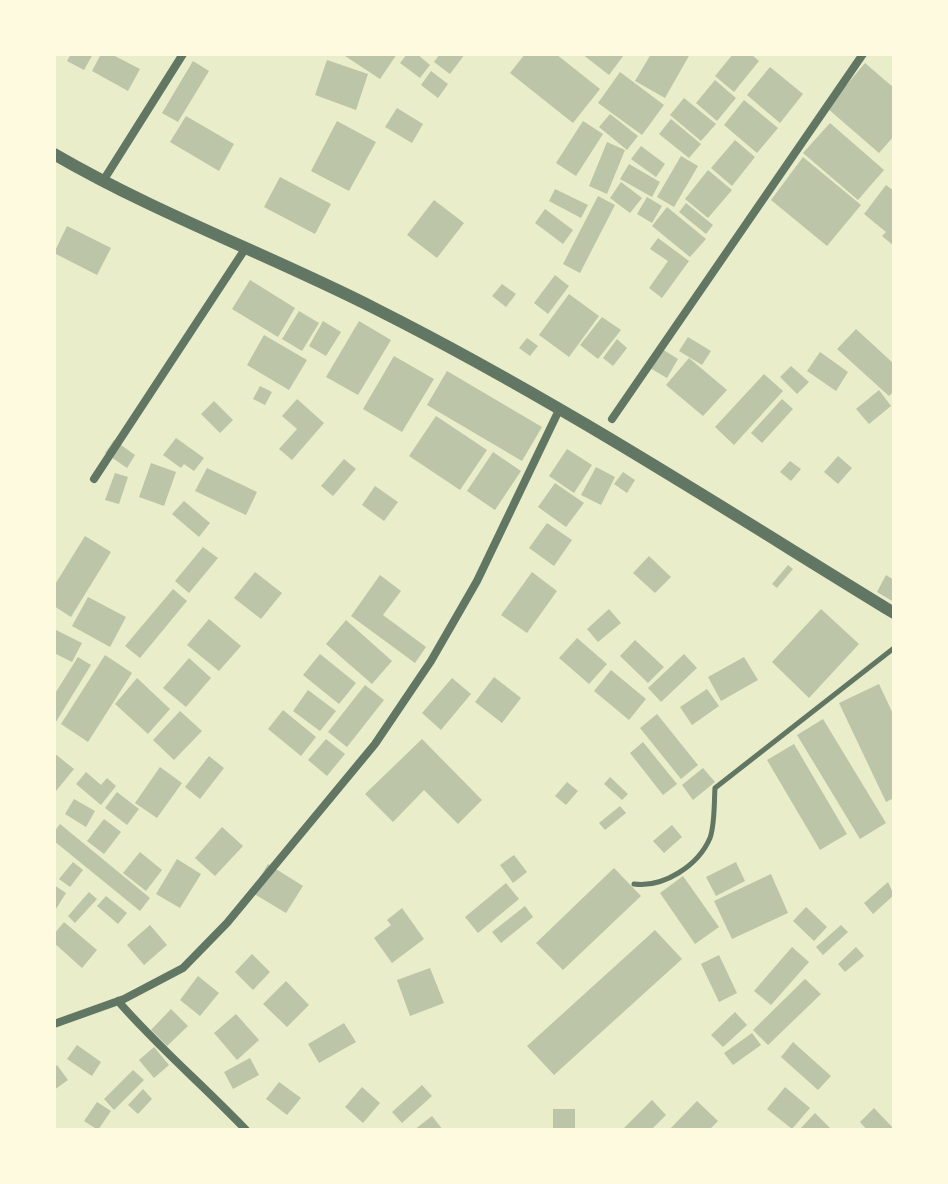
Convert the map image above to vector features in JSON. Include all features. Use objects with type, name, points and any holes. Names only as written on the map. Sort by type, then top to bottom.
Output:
[{"type":"street","points":[[103,181],[183,54]]},
{"type":"street","points":[[612,419],[863,54]]},
{"type":"street","points":[[54,154],[245,249],[376,308],[560,408],[894,613]]},
{"type":"street","points":[[94,479],[245,249]]},
{"type":"street","points":[[54,1024],[118,1001],[183,968],[227,923],[375,744],[431,661],[477,581],[560,408]]},
{"type":"street","points":[[118,1001],[155,1044],[199,1079],[246,1130]]},
{"type":"lane","points":[[634,884],[650,886],[689,867],[710,837],[715,788],[894,648]]},
{"type":"building","points":[[71,54],[93,54],[84,70],[67,61]]},
{"type":"building","points":[[101,54],[111,54],[140,69],[128,91],[92,71]]},
{"type":"building","points":[[342,54],[397,54],[380,79]]},
{"type":"building","points":[[407,54],[417,54],[430,65],[420,78],[400,63]]},
{"type":"building","points":[[440,54],[465,54],[450,74],[434,62]]},
{"type":"building","points":[[525,54],[556,54],[600,89],[573,123],[510,73]]},
{"type":"building","points":[[582,54],[622,54],[624,55],[609,75]]},
{"type":"building","points":[[651,54],[690,54],[665,98],[635,81]]},
{"type":"building","points":[[733,54],[751,54],[759,61],[734,92],[715,76]]},
{"type":"building","points":[[327,60],[368,74],[356,110],[315,95]]},
{"type":"building","points":[[193,61],[209,71],[178,122],[162,113]]},
{"type":"building","points":[[865,63],[894,88],[894,136],[879,153],[827,108]]},
{"type":"building","points":[[770,67],[803,94],[780,123],[747,95]]},
{"type":"building","points":[[431,71],[448,84],[438,98],[421,85]]},
{"type":"building","points":[[620,72],[664,105],[642,135],[598,103]]},
{"type":"building","points":[[715,80],[736,98],[717,121],[696,103]]},
{"type":"building","points":[[684,98],[716,124],[701,141],[670,115]]},
{"type":"building","points":[[744,100],[778,128],[757,153],[724,125]]},
{"type":"building","points":[[397,108],[423,124],[412,143],[385,127]]},
{"type":"building","points":[[610,114],[638,136],[627,150],[599,127]]},
{"type":"building","points":[[186,116],[234,144],[219,171],[170,142]]},
{"type":"building","points":[[671,119],[701,144],[689,158],[659,134]]},
{"type":"building","points":[[337,121],[376,142],[349,191],[311,171]]},
{"type":"building","points":[[583,121],[603,134],[576,176],[556,163]]},
{"type":"building","points":[[830,123],[884,170],[858,200],[803,153]]},
{"type":"building","points":[[735,140],[755,157],[732,186],[711,168]]},
{"type":"building","points":[[607,142],[625,150],[607,194],[589,186]]},
{"type":"building","points":[[641,146],[665,164],[656,177],[631,159]]},
{"type":"building","points":[[681,156],[698,166],[674,207],[657,197]]},
{"type":"building","points":[[803,157],[861,205],[827,246],[771,200]]},
{"type":"building","points":[[629,164],[660,182],[652,197],[620,179]]},
{"type":"building","points":[[708,170],[732,190],[708,218],[685,199]]},
{"type":"building","points":[[280,177],[331,204],[315,234],[264,207]]},
{"type":"building","points":[[621,182],[642,198],[630,213],[610,198]]},
{"type":"building","points":[[886,185],[894,191],[894,246],[882,236],[886,232],[864,214]]},
{"type":"building","points":[[555,189],[588,205],[581,218],[549,201]]},
{"type":"building","points":[[598,196],[615,205],[580,273],[563,264]]},
{"type":"building","points":[[647,197],[662,206],[652,223],[637,214]]},
{"type":"building","points":[[434,200],[464,223],[437,258],[407,235]]},
{"type":"building","points":[[686,203],[713,225],[706,234],[679,212]]},
{"type":"building","points":[[667,207],[706,239],[690,257],[652,226]]},
{"type":"building","points":[[545,209],[573,230],[563,244],[535,223]]},
{"type":"building","points":[[67,226],[111,248],[97,275],[54,253]]},
{"type":"building","points":[[658,238],[689,261],[662,298],[649,288],[668,261],[650,249]]},
{"type":"building","points":[[555,275],[569,286],[548,314],[534,303]]},
{"type":"building","points":[[250,280],[295,308],[278,337],[232,309]]},
{"type":"building","points":[[502,284],[516,294],[506,307],[492,296]]},
{"type":"building","points":[[569,294],[599,316],[569,357],[539,335]]},
{"type":"building","points":[[299,311],[319,323],[302,351],[282,339]]},
{"type":"building","points":[[602,317],[621,330],[598,359],[580,345]]},
{"type":"building","points":[[323,321],[341,332],[326,356],[309,346]]},
{"type":"building","points":[[359,321],[391,340],[358,395],[326,377]]},
{"type":"building","points":[[856,329],[894,364],[894,391],[889,396],[837,349]]},
{"type":"building","points":[[264,335],[307,360],[289,390],[247,365]]},
{"type":"building","points":[[688,337],[711,351],[702,365],[679,351]]},
{"type":"building","points":[[527,338],[538,346],[530,356],[519,348]]},
{"type":"building","points":[[617,339],[627,348],[613,366],[603,358]]},
{"type":"building","points":[[662,349],[678,359],[667,378],[650,368]]},
{"type":"building","points":[[820,352],[848,372],[836,391],[807,371]]},
{"type":"building","points":[[394,356],[434,379],[402,432],[363,409]]},
{"type":"building","points":[[689,358],[727,390],[703,416],[666,385]]},
{"type":"building","points":[[791,366],[809,382],[797,394],[780,377]]},
{"type":"building","points":[[447,371],[542,427],[522,461],[427,405]]},
{"type":"building","points":[[764,374],[783,391],[734,445],[715,427]]},
{"type":"building","points":[[260,386],[272,392],[265,405],[253,399]]},
{"type":"building","points":[[879,390],[891,406],[869,424],[856,409]]},
{"type":"building","points":[[297,399],[324,423],[292,460],[279,449],[297,429],[282,416]]},
{"type":"building","points":[[782,399],[793,409],[762,443],[751,433]]},
{"type":"building","points":[[214,401],[233,420],[220,433],[201,414]]},
{"type":"building","points":[[436,416],[487,450],[460,490],[409,456]]},
{"type":"building","points":[[176,438],[204,458],[194,471],[184,464],[181,468],[163,455]]},
{"type":"building","points":[[114,440],[135,455],[127,468],[105,453]]},
{"type":"building","points":[[567,449],[592,465],[574,493],[549,476]]},
{"type":"building","points":[[493,452],[521,471],[495,510],[467,491]]},
{"type":"building","points":[[838,456],[852,468],[838,484],[824,472]]},
{"type":"building","points":[[344,459],[356,469],[333,496],[321,486]]},
{"type":"building","points":[[790,461],[801,469],[791,481],[780,472]]},
{"type":"building","points":[[151,463],[176,472],[164,506],[139,497]]},
{"type":"building","points":[[596,467],[615,477],[601,505],[581,495]]},
{"type":"building","points":[[207,468],[257,492],[246,515],[195,491]]},
{"type":"building","points":[[623,472],[635,480],[627,493],[614,484]]},
{"type":"building","points":[[115,473],[128,477],[119,504],[105,500]]},
{"type":"building","points":[[555,483],[584,503],[566,527],[538,507]]},
{"type":"building","points":[[375,486],[398,502],[384,521],[362,505]]},
{"type":"building","points":[[184,501],[210,523],[199,537],[172,514]]},
{"type":"building","points":[[547,523],[572,540],[554,566],[529,548]]},
{"type":"building","points":[[85,536],[111,552],[71,617],[54,606],[54,586]]},
{"type":"building","points":[[203,547],[218,558],[189,593],[175,581]]},
{"type":"building","points":[[649,556],[671,577],[655,593],[633,573]]},
{"type":"building","points":[[788,565],[793,569],[777,588],[772,584]]},
{"type":"building","points":[[255,572],[282,593],[261,619],[234,598]]},
{"type":"building","points":[[532,572],[557,591],[527,633],[501,615]]},
{"type":"building","points":[[380,575],[401,591],[383,615],[426,647],[415,663],[351,616]]},
{"type":"building","points":[[886,575],[894,580],[894,602],[877,592]]},
{"type":"building","points":[[173,589],[187,601],[140,658],[125,646]]},
{"type":"building","points":[[88,597],[126,617],[110,647],[72,626]]},
{"type":"building","points":[[609,609],[621,623],[598,642],[587,629]]},
{"type":"building","points":[[821,609],[859,644],[809,698],[772,662]]},
{"type":"building","points":[[209,619],[241,646],[219,671],[187,645]]},
{"type":"building","points":[[346,620],[392,661],[372,684],[326,644]]},
{"type":"building","points":[[54,629],[82,643],[72,662],[54,653]]},
{"type":"building","points":[[577,638],[607,664],[589,684],[559,658]]},
{"type":"building","points":[[635,640],[664,667],[648,683],[620,656]]},
{"type":"building","points":[[320,654],[356,683],[339,704],[303,675]]},
{"type":"building","points":[[684,654],[697,668],[661,702],[648,688]]},
{"type":"building","points":[[105,655],[132,673],[88,742],[61,724]]},
{"type":"building","points":[[78,657],[91,665],[54,725],[54,695]]},
{"type":"building","points":[[744,657],[758,680],[721,701],[708,677]]},
{"type":"building","points":[[189,658],[211,678],[186,707],[163,688]]},
{"type":"building","points":[[611,670],[646,699],[629,720],[594,691]]},
{"type":"building","points":[[494,677],[521,698],[502,723],[475,702]]},
{"type":"building","points":[[137,678],[170,709],[148,734],[115,704]]},
{"type":"building","points":[[452,678],[471,694],[441,730],[422,713]]},
{"type":"building","points":[[879,684],[894,716],[894,798],[886,802],[839,703]]},
{"type":"building","points":[[365,685],[384,700],[347,747],[328,732]]},
{"type":"building","points":[[707,689],[719,706],[692,725],[680,707]]},
{"type":"building","points":[[308,690],[336,711],[320,731],[293,711]]},
{"type":"building","points":[[283,710],[316,737],[301,756],[268,729]]},
{"type":"building","points":[[180,711],[202,731],[174,760],[153,740]]},
{"type":"building","points":[[657,714],[698,765],[681,779],[640,728]]},
{"type":"building","points":[[823,719],[886,823],[860,839],[797,735]]},
{"type":"building","points":[[326,739],[345,754],[327,776],[308,760]]},
{"type":"building","points":[[422,739],[482,800],[458,824],[424,790],[393,822],[365,794]]},
{"type":"building","points":[[643,742],[677,784],[663,795],[630,753]]},
{"type":"building","points":[[794,744],[847,834],[820,850],[767,760]]},
{"type":"building","points":[[54,753],[74,769],[56,791],[54,789]]},
{"type":"building","points":[[209,756],[224,768],[200,799],[185,787]]},
{"type":"building","points":[[160,767],[182,783],[157,818],[135,803]]},
{"type":"building","points":[[703,768],[715,782],[693,800],[682,785]]},
{"type":"building","points":[[86,772],[101,785],[107,778],[116,786],[101,805],[76,784]]},
{"type":"building","points":[[610,777],[628,794],[622,800],[604,784]]},
{"type":"building","points":[[567,782],[578,791],[566,805],[555,796]]},
{"type":"building","points":[[117,792],[139,809],[127,825],[105,808]]},
{"type":"building","points":[[74,799],[95,811],[86,827],[65,814]]},
{"type":"building","points":[[620,806],[626,813],[605,830],[599,823]]},
{"type":"building","points":[[104,819],[121,832],[104,854],[87,841]]},
{"type":"building","points":[[60,824],[150,898],[140,911],[54,841],[54,832]]},
{"type":"building","points":[[672,825],[682,837],[664,853],[653,841]]},
{"type":"building","points":[[222,827],[243,846],[215,876],[195,858]]},
{"type":"building","points":[[140,852],[162,870],[146,891],[123,873]]},
{"type":"building","points":[[514,855],[527,872],[513,883],[500,865]]},
{"type":"building","points":[[177,859],[201,874],[180,908],[156,894]]},
{"type":"building","points":[[73,862],[83,870],[70,887],[59,879]]},
{"type":"building","points":[[736,862],[745,881],[716,896],[706,877]]},
{"type":"building","points":[[268,864],[303,886],[286,913],[251,892]]},
{"type":"building","points":[[614,868],[641,896],[563,970],[536,943]]},
{"type":"building","points":[[771,874],[788,913],[732,939],[714,901]]},
{"type":"building","points":[[683,876],[719,927],[695,944],[660,893]]},
{"type":"building","points":[[888,882],[894,895],[873,914],[864,903]]},
{"type":"building","points":[[506,883],[519,899],[478,933],[465,917]]},
{"type":"building","points":[[54,885],[66,893],[54,912]]},
{"type":"building","points":[[89,892],[97,899],[75,923],[68,916]]},
{"type":"building","points":[[106,896],[127,913],[118,924],[97,906]]},
{"type":"building","points":[[525,906],[533,917],[501,943],[492,932]]},
{"type":"building","points":[[806,907],[827,927],[814,941],[793,921]]},
{"type":"building","points":[[402,908],[424,939],[392,963],[374,938],[391,925],[387,920]]},
{"type":"building","points":[[64,922],[97,950],[82,968],[54,943],[54,934]]},
{"type":"building","points":[[150,925],[167,945],[144,965],[127,945]]},
{"type":"building","points":[[841,925],[848,932],[823,955],[816,947]]},
{"type":"building","points":[[655,930],[682,959],[554,1075],[527,1046]]},
{"type":"building","points":[[792,947],[809,962],[771,1005],[754,991]]},
{"type":"building","points":[[856,947],[864,956],[845,972],[838,964]]},
{"type":"building","points":[[252,954],[270,972],[253,990],[235,972]]},
{"type":"building","points":[[719,955],[737,993],[719,1002],[701,964]]},
{"type":"building","points":[[430,968],[444,1003],[410,1016],[397,980]]},
{"type":"building","points":[[198,976],[219,993],[200,1016],[180,1000]]},
{"type":"building","points":[[805,979],[821,994],[768,1045],[753,1030]]},
{"type":"building","points":[[286,981],[309,1005],[287,1027],[263,1004]]},
{"type":"building","points":[[171,1009],[188,1026],[167,1046],[151,1030]]},
{"type":"building","points":[[735,1012],[747,1025],[723,1047],[711,1035]]},
{"type":"building","points":[[236,1014],[259,1040],[237,1060],[214,1033]]},
{"type":"building","points":[[344,1023],[356,1042],[319,1063],[308,1044]]},
{"type":"building","points":[[752,1033],[761,1045],[733,1065],[724,1053]]},
{"type":"building","points":[[793,1042],[831,1076],[818,1090],[781,1057]]},
{"type":"building","points":[[77,1045],[101,1062],[92,1076],[67,1059]]},
{"type":"building","points":[[154,1047],[169,1065],[154,1078],[139,1060]]},
{"type":"building","points":[[250,1058],[259,1075],[233,1089],[224,1072]]},
{"type":"building","points":[[57,1065],[68,1080],[54,1090],[54,1068]]},
{"type":"building","points":[[133,1070],[144,1080],[114,1110],[104,1099]]},
{"type":"building","points":[[279,1082],[301,1098],[287,1115],[266,1099]]},
{"type":"building","points":[[422,1085],[432,1096],[402,1123],[392,1112]]},
{"type":"building","points":[[362,1087],[380,1103],[363,1123],[345,1107]]},
{"type":"building","points":[[785,1087],[810,1108],[792,1129],[767,1109]]},
{"type":"building","points":[[143,1089],[152,1099],[138,1114],[128,1105]]},
{"type":"building","points":[[652,1100],[666,1115],[651,1130],[622,1130]]},
{"type":"building","points":[[697,1101],[718,1121],[709,1130],[669,1130]]},
{"type":"building","points":[[97,1102],[111,1111],[98,1130],[84,1121]]},
{"type":"building","points":[[874,1108],[894,1130],[867,1130],[860,1122]]},
{"type":"building","points":[[553,1109],[575,1109],[575,1130],[553,1130]]},
{"type":"building","points":[[815,1113],[832,1130],[799,1130]]},
{"type":"building","points":[[432,1116],[443,1130],[414,1130]]}]
